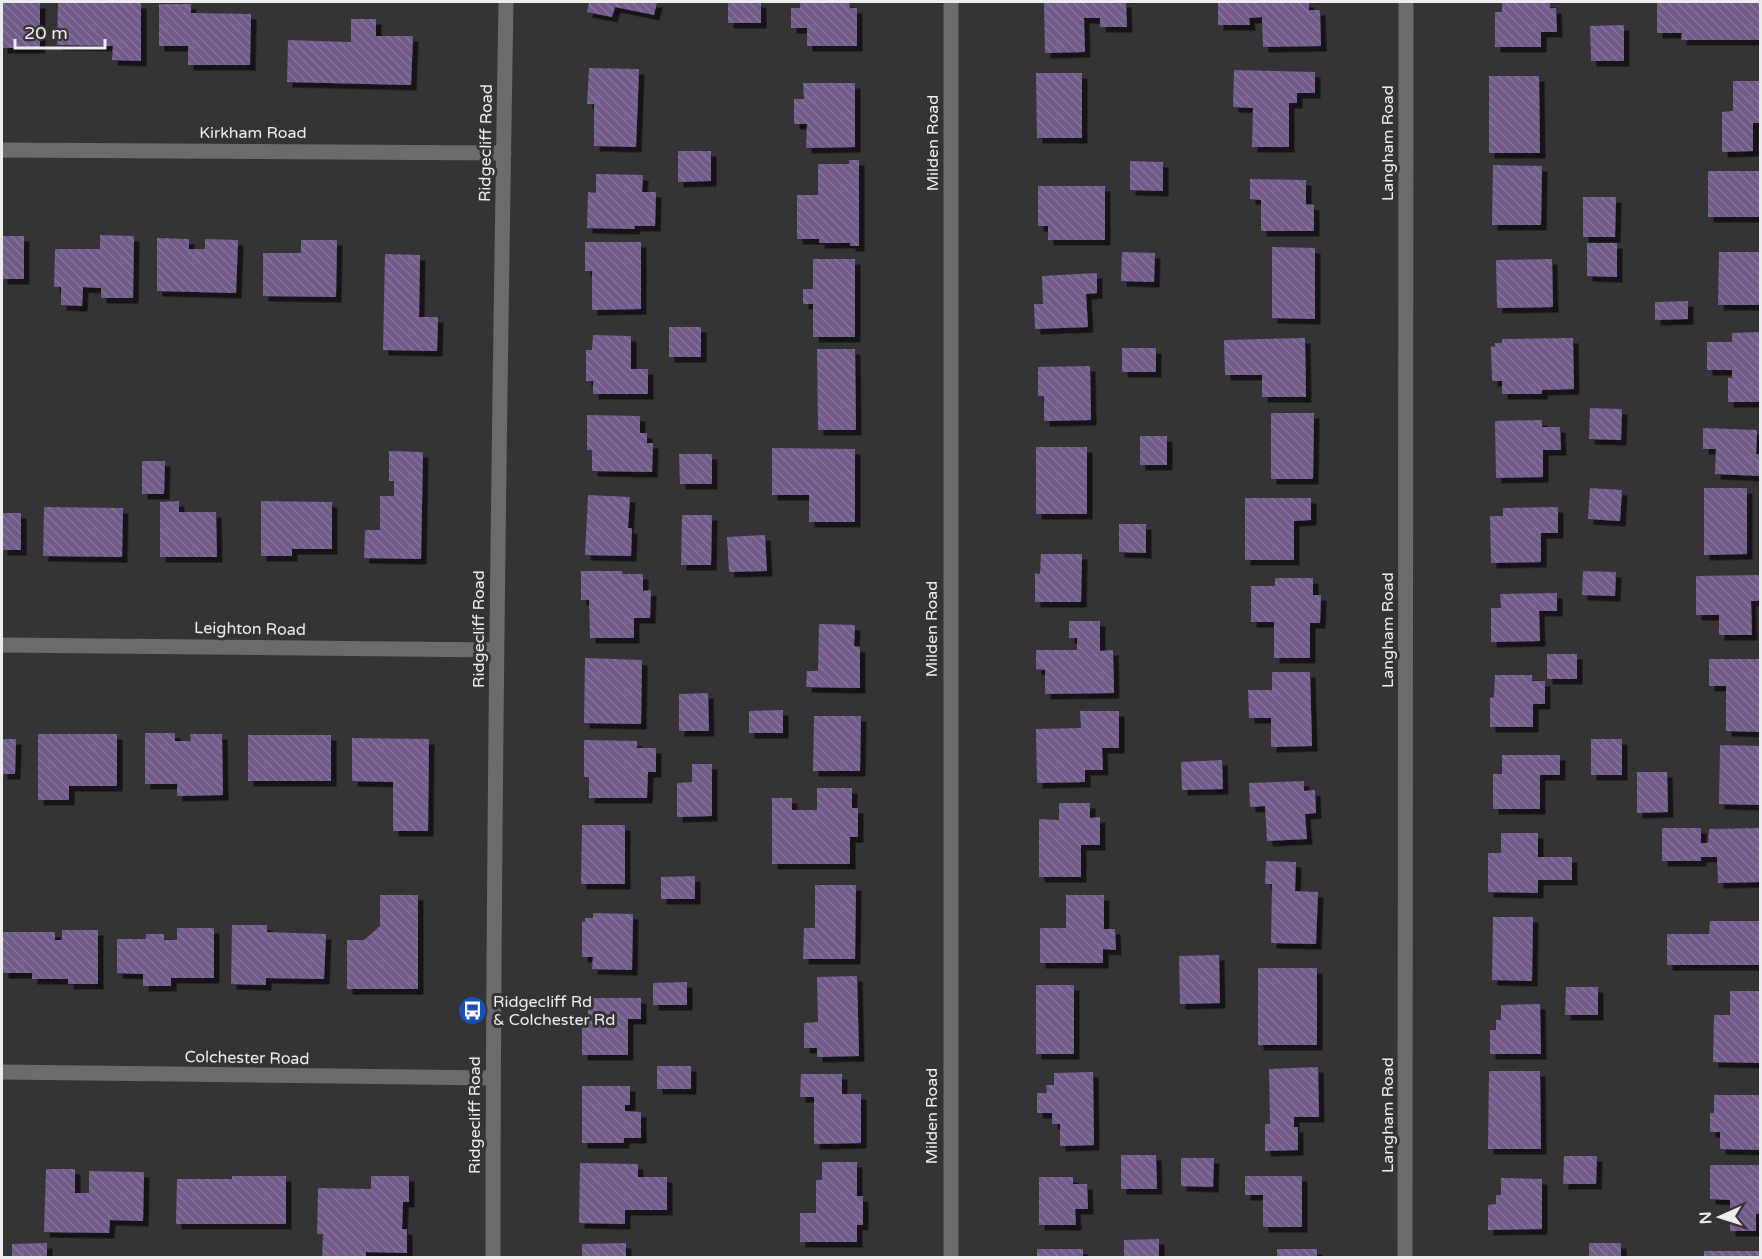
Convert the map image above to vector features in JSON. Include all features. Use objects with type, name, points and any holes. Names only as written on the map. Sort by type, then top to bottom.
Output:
[{"type":"street","name":"Ridgecliff Road","points":[[494,1257],[493,1078],[497,650],[506,2]]},
{"type":"street","name":"Milden Road","points":[[951,2],[951,1257]]},
{"type":"street","name":"Langham Road","points":[[1406,2],[1406,1257]]},
{"type":"street","name":"Kirkham Road","points":[[2,150],[504,153]]},
{"type":"street","name":"Leighton Road","points":[[2,645],[497,650]]},
{"type":"street","name":"Colchester Road","points":[[2,1072],[493,1078]]},
{"type":"building","points":[[58,2],[141,3],[141,61],[112,60],[113,46],[57,45]]},
{"type":"building","points":[[589,2],[657,2],[654,15],[615,7],[612,17],[587,12]]},
{"type":"building","points":[[728,2],[761,2],[761,23],[728,23]]},
{"type":"building","points":[[800,2],[849,2],[850,8],[857,8],[857,46],[807,46],[807,28],[791,28],[791,8],[800,8]]},
{"type":"building","points":[[1044,2],[1126,2],[1127,27],[1100,27],[1100,18],[1084,18],[1085,52],[1045,53]]},
{"type":"building","points":[[1218,2],[1309,2],[1309,10],[1320,10],[1321,46],[1263,47],[1262,17],[1249,18],[1250,25],[1218,25]]},
{"type":"building","points":[[1502,2],[1550,2],[1550,8],[1556,8],[1557,32],[1541,32],[1541,47],[1495,47],[1495,12],[1502,12]]},
{"type":"building","points":[[1760,2],[1760,40],[1681,40],[1682,33],[1657,33],[1657,3]]},
{"type":"building","points":[[2,3],[40,3],[40,48],[2,48]]},
{"type":"building","points":[[159,4],[191,4],[191,13],[251,14],[250,65],[188,65],[188,46],[159,46]]},
{"type":"building","points":[[351,19],[376,19],[376,36],[413,36],[411,85],[287,82],[288,40],[351,42]]},
{"type":"building","points":[[1624,25],[1624,61],[1591,61],[1590,26]]},
{"type":"building","points":[[589,68],[639,69],[636,147],[594,146],[594,104],[587,104]]},
{"type":"building","points":[[1234,70],[1315,72],[1315,93],[1297,93],[1297,103],[1289,103],[1289,147],[1252,147],[1253,108],[1233,107]]},
{"type":"building","points":[[1036,73],[1082,73],[1082,138],[1037,138]]},
{"type":"building","points":[[1489,76],[1539,76],[1540,153],[1489,153]]},
{"type":"building","points":[[1733,81],[1760,81],[1760,123],[1753,123],[1753,151],[1722,152],[1722,112],[1733,111]]},
{"type":"building","points":[[803,83],[855,83],[855,147],[806,148],[807,124],[794,124],[794,99],[804,99]]},
{"type":"building","points":[[678,151],[711,151],[711,181],[678,182]]},
{"type":"building","points":[[849,160],[859,160],[859,246],[850,246],[850,243],[819,243],[819,239],[797,239],[797,195],[818,195],[818,164],[849,164]]},
{"type":"building","points":[[1130,161],[1163,162],[1163,191],[1130,190]]},
{"type":"building","points":[[1493,165],[1542,166],[1541,225],[1492,225]]},
{"type":"building","points":[[1708,171],[1760,171],[1760,217],[1708,217]]},
{"type":"building","points":[[596,174],[643,175],[642,192],[656,192],[655,226],[634,226],[635,229],[587,228],[588,192],[596,193]]},
{"type":"building","points":[[1250,179],[1306,180],[1306,204],[1314,205],[1314,231],[1261,231],[1261,200],[1250,199]]},
{"type":"building","points":[[1038,186],[1105,186],[1105,240],[1048,240],[1048,226],[1038,226]]},
{"type":"building","points":[[1583,197],[1616,197],[1615,237],[1583,237]]},
{"type":"building","points":[[100,235],[134,236],[133,298],[101,298],[101,288],[83,287],[82,306],[61,305],[61,287],[54,287],[55,249],[100,249]]},
{"type":"building","points":[[2,236],[24,236],[24,279],[2,279]]},
{"type":"building","points":[[157,238],[189,239],[189,249],[205,249],[205,239],[238,240],[236,293],[157,291]]},
{"type":"building","points":[[301,240],[337,240],[336,297],[263,296],[263,253],[301,253]]},
{"type":"building","points":[[585,242],[641,242],[641,309],[592,310],[592,271],[585,271]]},
{"type":"building","points":[[1587,243],[1617,243],[1617,277],[1587,276]]},
{"type":"building","points":[[1272,247],[1315,248],[1315,319],[1272,318]]},
{"type":"building","points":[[1122,252],[1155,253],[1154,282],[1121,281]]},
{"type":"building","points":[[1719,252],[1760,252],[1760,305],[1718,305]]},
{"type":"building","points":[[385,254],[420,255],[419,317],[438,317],[437,351],[383,350]]},
{"type":"building","points":[[813,259],[855,259],[855,337],[813,337],[813,304],[803,304],[803,289],[813,289]]},
{"type":"building","points":[[1552,259],[1553,307],[1497,308],[1496,260]]},
{"type":"building","points":[[1097,273],[1097,293],[1086,294],[1088,327],[1035,329],[1034,304],[1043,304],[1042,276]]},
{"type":"building","points":[[1688,301],[1688,319],[1655,320],[1655,302]]},
{"type":"building","points":[[669,327],[701,327],[701,357],[669,357]]},
{"type":"building","points":[[1760,332],[1759,402],[1728,402],[1728,378],[1732,378],[1732,370],[1707,370],[1707,342],[1732,342],[1732,333]]},
{"type":"building","points":[[593,335],[631,336],[631,369],[648,369],[648,394],[593,394],[593,381],[586,381],[586,350],[592,350]]},
{"type":"building","points":[[1305,338],[1306,397],[1262,397],[1262,375],[1225,375],[1224,340]]},
{"type":"building","points":[[1573,338],[1574,389],[1542,390],[1542,394],[1502,394],[1502,381],[1492,381],[1491,346],[1495,347],[1495,343],[1502,343],[1502,339]]},
{"type":"building","points":[[1122,348],[1156,348],[1156,372],[1122,372]]},
{"type":"building","points":[[817,349],[855,349],[856,430],[818,430]]},
{"type":"building","points":[[1090,366],[1091,420],[1044,421],[1044,396],[1038,396],[1038,367]]},
{"type":"building","points":[[1590,408],[1622,409],[1621,440],[1589,439]]},
{"type":"building","points":[[1271,413],[1314,413],[1313,479],[1271,479]]},
{"type":"building","points":[[587,415],[640,416],[640,433],[647,433],[647,443],[653,443],[652,472],[592,471],[592,450],[587,450]]},
{"type":"building","points":[[1542,420],[1542,427],[1560,427],[1561,450],[1543,450],[1543,477],[1496,478],[1495,421]]},
{"type":"building","points":[[1703,428],[1757,430],[1756,454],[1760,454],[1760,476],[1715,474],[1716,449],[1703,449]]},
{"type":"building","points":[[1140,436],[1167,436],[1167,465],[1140,465]]},
{"type":"building","points":[[1036,447],[1087,447],[1087,514],[1036,514]]},
{"type":"building","points":[[772,448],[855,449],[855,522],[809,522],[809,495],[772,495]]},
{"type":"building","points":[[389,451],[423,452],[421,559],[364,558],[365,530],[380,530],[380,496],[394,496],[394,481],[389,481]]},
{"type":"building","points":[[679,454],[712,454],[712,484],[680,484]]},
{"type":"building","points":[[142,461],[165,461],[164,494],[142,494]]},
{"type":"building","points":[[1590,488],[1622,490],[1620,521],[1588,519]]},
{"type":"building","points":[[1704,488],[1747,488],[1747,554],[1704,555]]},
{"type":"building","points":[[588,495],[630,497],[628,528],[632,528],[631,556],[585,555]]},
{"type":"building","points":[[1245,498],[1311,498],[1311,520],[1294,521],[1294,560],[1245,560]]},
{"type":"building","points":[[179,501],[179,512],[216,512],[217,557],[160,557],[160,502]]},
{"type":"building","points":[[261,501],[332,502],[332,549],[292,549],[292,556],[261,556]]},
{"type":"building","points":[[44,507],[123,508],[122,557],[43,556]]},
{"type":"building","points":[[1558,507],[1558,533],[1541,533],[1541,562],[1491,563],[1490,516],[1503,516],[1503,508]]},
{"type":"building","points":[[2,513],[21,513],[21,550],[2,550]]},
{"type":"building","points":[[682,515],[712,515],[711,565],[681,565]]},
{"type":"building","points":[[1119,524],[1146,524],[1146,553],[1119,552]]},
{"type":"building","points":[[765,535],[767,571],[729,572],[727,537]]},
{"type":"building","points":[[1041,554],[1082,554],[1081,602],[1035,602],[1035,573],[1040,574]]},
{"type":"building","points":[[581,571],[622,571],[623,574],[643,574],[643,591],[651,590],[650,618],[634,618],[634,638],[590,638],[589,600],[581,600]]},
{"type":"building","points":[[1583,571],[1616,572],[1615,596],[1582,595]]},
{"type":"building","points":[[1760,575],[1760,601],[1751,601],[1752,635],[1719,635],[1719,615],[1696,615],[1696,576]]},
{"type":"building","points":[[1275,578],[1313,578],[1313,595],[1321,595],[1320,623],[1310,623],[1310,658],[1274,658],[1274,622],[1251,622],[1251,586],[1275,586]]},
{"type":"building","points":[[1557,593],[1557,611],[1539,611],[1540,641],[1491,642],[1491,608],[1501,608],[1500,594]]},
{"type":"building","points":[[1069,621],[1100,621],[1100,651],[1113,650],[1114,693],[1045,694],[1045,670],[1036,669],[1036,650],[1077,650],[1077,638],[1069,638]]},
{"type":"building","points":[[819,624],[855,625],[854,646],[860,647],[860,688],[806,687],[807,671],[818,671]]},
{"type":"building","points":[[1547,654],[1577,654],[1577,679],[1547,679]]},
{"type":"building","points":[[585,658],[642,660],[641,724],[584,723]]},
{"type":"building","points":[[1709,659],[1760,659],[1760,732],[1726,731],[1726,686],[1709,686]]},
{"type":"building","points":[[1272,672],[1310,672],[1312,746],[1271,747],[1271,718],[1249,718],[1248,690],[1272,690]]},
{"type":"building","points":[[1495,675],[1532,675],[1532,681],[1545,681],[1545,704],[1533,704],[1533,727],[1490,727],[1490,698],[1494,697]]},
{"type":"building","points":[[708,693],[709,731],[679,731],[679,694]]},
{"type":"building","points":[[783,710],[783,733],[749,733],[749,711]]},
{"type":"building","points":[[1080,711],[1119,711],[1119,748],[1102,748],[1103,770],[1085,770],[1085,782],[1037,783],[1036,729],[1081,728]]},
{"type":"building","points":[[814,716],[861,716],[860,771],[813,771]]},
{"type":"building","points":[[145,733],[175,733],[175,741],[191,741],[190,734],[222,734],[223,795],[177,796],[177,784],[145,784]]},
{"type":"building","points":[[38,734],[117,734],[117,786],[69,786],[69,800],[38,800]]},
{"type":"building","points":[[248,735],[331,735],[331,781],[248,781]]},
{"type":"building","points":[[352,738],[429,739],[428,831],[393,831],[393,782],[352,781]]},
{"type":"building","points":[[2,739],[16,739],[15,774],[2,774]]},
{"type":"building","points":[[1591,739],[1622,739],[1622,775],[1591,775]]},
{"type":"building","points":[[584,740],[637,741],[637,748],[656,748],[656,772],[648,772],[647,798],[589,798],[589,777],[584,777]]},
{"type":"building","points":[[1720,745],[1760,746],[1759,805],[1719,804]]},
{"type":"building","points":[[1502,755],[1560,755],[1560,775],[1540,775],[1540,809],[1493,809],[1493,774],[1502,774]]},
{"type":"building","points":[[1222,760],[1223,789],[1182,790],[1181,762]]},
{"type":"building","points":[[692,764],[712,764],[712,816],[677,817],[677,783],[692,782]]},
{"type":"building","points":[[1637,772],[1667,772],[1668,812],[1637,813]]},
{"type":"building","points":[[1304,781],[1304,791],[1315,790],[1316,813],[1305,814],[1307,839],[1267,841],[1265,806],[1250,807],[1249,783]]},
{"type":"building","points":[[817,788],[852,788],[852,808],[858,808],[858,837],[850,837],[850,864],[772,864],[772,798],[792,798],[792,810],[817,810]]},
{"type":"building","points":[[1059,803],[1090,803],[1090,818],[1100,817],[1100,845],[1081,845],[1081,877],[1039,877],[1039,819],[1059,820]]},
{"type":"building","points":[[582,825],[625,825],[625,884],[581,884]]},
{"type":"building","points":[[1662,828],[1701,828],[1701,843],[1708,843],[1709,829],[1760,828],[1760,882],[1718,883],[1717,857],[1701,857],[1701,861],[1662,861]]},
{"type":"building","points":[[1501,833],[1538,833],[1538,857],[1572,857],[1572,880],[1538,880],[1538,893],[1488,892],[1488,853],[1501,853]]},
{"type":"building","points":[[1266,861],[1296,862],[1295,891],[1318,892],[1316,944],[1271,943],[1272,884],[1265,884]]},
{"type":"building","points":[[695,876],[695,899],[661,899],[661,877]]},
{"type":"building","points":[[815,885],[856,885],[855,959],[803,959],[804,928],[815,928]]},
{"type":"building","points":[[380,895],[418,895],[418,989],[347,989],[347,940],[364,940],[380,926]]},
{"type":"building","points":[[1066,895],[1104,895],[1104,929],[1115,929],[1116,950],[1103,949],[1103,963],[1040,963],[1040,928],[1066,928]]},
{"type":"building","points":[[593,913],[633,914],[632,970],[592,969],[593,957],[582,957],[582,921],[585,922],[585,918],[593,918]]},
{"type":"building","points":[[1493,917],[1533,917],[1532,981],[1492,980]]},
{"type":"building","points":[[1710,921],[1760,921],[1760,965],[1667,965],[1667,934],[1709,934]]},
{"type":"building","points":[[232,925],[267,925],[267,932],[326,934],[324,979],[266,978],[266,985],[231,984]]},
{"type":"building","points":[[177,928],[214,928],[214,978],[171,978],[171,986],[143,986],[143,974],[117,973],[117,939],[146,939],[146,934],[164,934],[164,940],[177,940]]},
{"type":"building","points":[[62,930],[98,930],[98,984],[68,984],[68,979],[32,979],[32,973],[3,973],[3,932],[55,932],[55,940],[62,940]]},
{"type":"building","points":[[1219,955],[1220,1003],[1180,1004],[1179,956]]},
{"type":"building","points":[[1258,968],[1317,968],[1317,1045],[1258,1045]]},
{"type":"building","points":[[857,976],[859,1056],[817,1057],[817,1048],[804,1048],[804,1023],[818,1022],[817,977]]},
{"type":"building","points":[[687,982],[687,1005],[653,1005],[653,983]]},
{"type":"building","points":[[1036,985],[1074,985],[1074,1054],[1036,1054]]},
{"type":"building","points":[[1566,987],[1598,987],[1598,1015],[1565,1015]]},
{"type":"building","points":[[1730,991],[1760,991],[1760,1063],[1713,1062],[1714,1015],[1730,1015]]},
{"type":"building","points":[[588,998],[641,998],[641,1019],[628,1019],[628,1055],[582,1055],[582,1018],[588,1018]]},
{"type":"building","points":[[1540,1004],[1541,1054],[1490,1054],[1490,1030],[1496,1030],[1496,1020],[1501,1020],[1501,1005]]},
{"type":"building","points":[[657,1066],[691,1066],[691,1089],[657,1089]]},
{"type":"building","points":[[1318,1067],[1319,1117],[1294,1117],[1294,1127],[1298,1127],[1298,1150],[1265,1151],[1265,1124],[1270,1124],[1269,1069]]},
{"type":"building","points":[[1489,1071],[1540,1071],[1541,1149],[1488,1149]]},
{"type":"building","points":[[1093,1072],[1094,1145],[1060,1146],[1060,1124],[1052,1124],[1052,1113],[1037,1113],[1037,1093],[1047,1093],[1046,1085],[1054,1085],[1054,1073]]},
{"type":"building","points":[[801,1074],[842,1074],[842,1094],[861,1094],[861,1143],[814,1144],[814,1097],[800,1097]]},
{"type":"building","points":[[582,1086],[630,1086],[630,1105],[625,1105],[625,1111],[641,1112],[641,1138],[624,1138],[624,1143],[582,1143]]},
{"type":"building","points":[[1714,1095],[1760,1095],[1760,1150],[1720,1149],[1720,1132],[1710,1132],[1710,1113],[1714,1113]]},
{"type":"building","points":[[1121,1155],[1156,1155],[1157,1189],[1121,1189]]},
{"type":"building","points":[[1564,1156],[1597,1156],[1596,1184],[1563,1184]]},
{"type":"building","points":[[1181,1158],[1214,1158],[1213,1187],[1181,1186]]},
{"type":"building","points":[[822,1162],[857,1162],[857,1196],[863,1196],[863,1225],[857,1225],[857,1242],[800,1242],[800,1213],[816,1213],[816,1180],[822,1180]]},
{"type":"building","points":[[580,1163],[638,1164],[638,1177],[667,1177],[667,1210],[625,1210],[625,1224],[579,1223]]},
{"type":"building","points":[[1710,1165],[1760,1165],[1760,1213],[1756,1214],[1756,1231],[1730,1231],[1730,1200],[1710,1199]]},
{"type":"building","points":[[46,1169],[75,1169],[75,1193],[89,1193],[89,1171],[144,1172],[143,1221],[110,1220],[109,1233],[44,1232]]},
{"type":"building","points":[[232,1176],[286,1176],[286,1224],[176,1224],[177,1179],[232,1179]]},
{"type":"building","points":[[371,1176],[409,1176],[409,1202],[403,1202],[402,1229],[407,1229],[407,1253],[366,1252],[366,1258],[322,1258],[323,1234],[317,1234],[318,1188],[371,1189]]},
{"type":"building","points":[[1245,1176],[1302,1176],[1302,1227],[1263,1227],[1263,1195],[1245,1195]]},
{"type":"building","points":[[1039,1177],[1073,1177],[1073,1184],[1087,1184],[1088,1209],[1075,1209],[1076,1225],[1039,1225]]},
{"type":"building","points":[[1501,1178],[1542,1179],[1542,1229],[1488,1230],[1488,1205],[1496,1204],[1496,1195],[1501,1195]]},
{"type":"building","points":[[1159,1239],[1159,1258],[1124,1258],[1124,1240]]},
{"type":"building","points":[[47,1243],[47,1258],[12,1258],[12,1244]]},
{"type":"building","points":[[626,1243],[626,1258],[582,1258],[582,1244]]},
{"type":"building","points":[[1589,1243],[1621,1243],[1621,1258],[1589,1258]]},
{"type":"building","points":[[1037,1249],[1083,1249],[1083,1258],[1037,1258]]},
{"type":"building","points":[[1277,1249],[1317,1249],[1317,1258],[1277,1258]]},
{"type":"building","points":[[1704,1251],[1760,1251],[1760,1258],[1704,1258]]},
{"type":"place","name":"Ridgecliff Rd & Colchester Rd","points":[[472,1011]]}]
